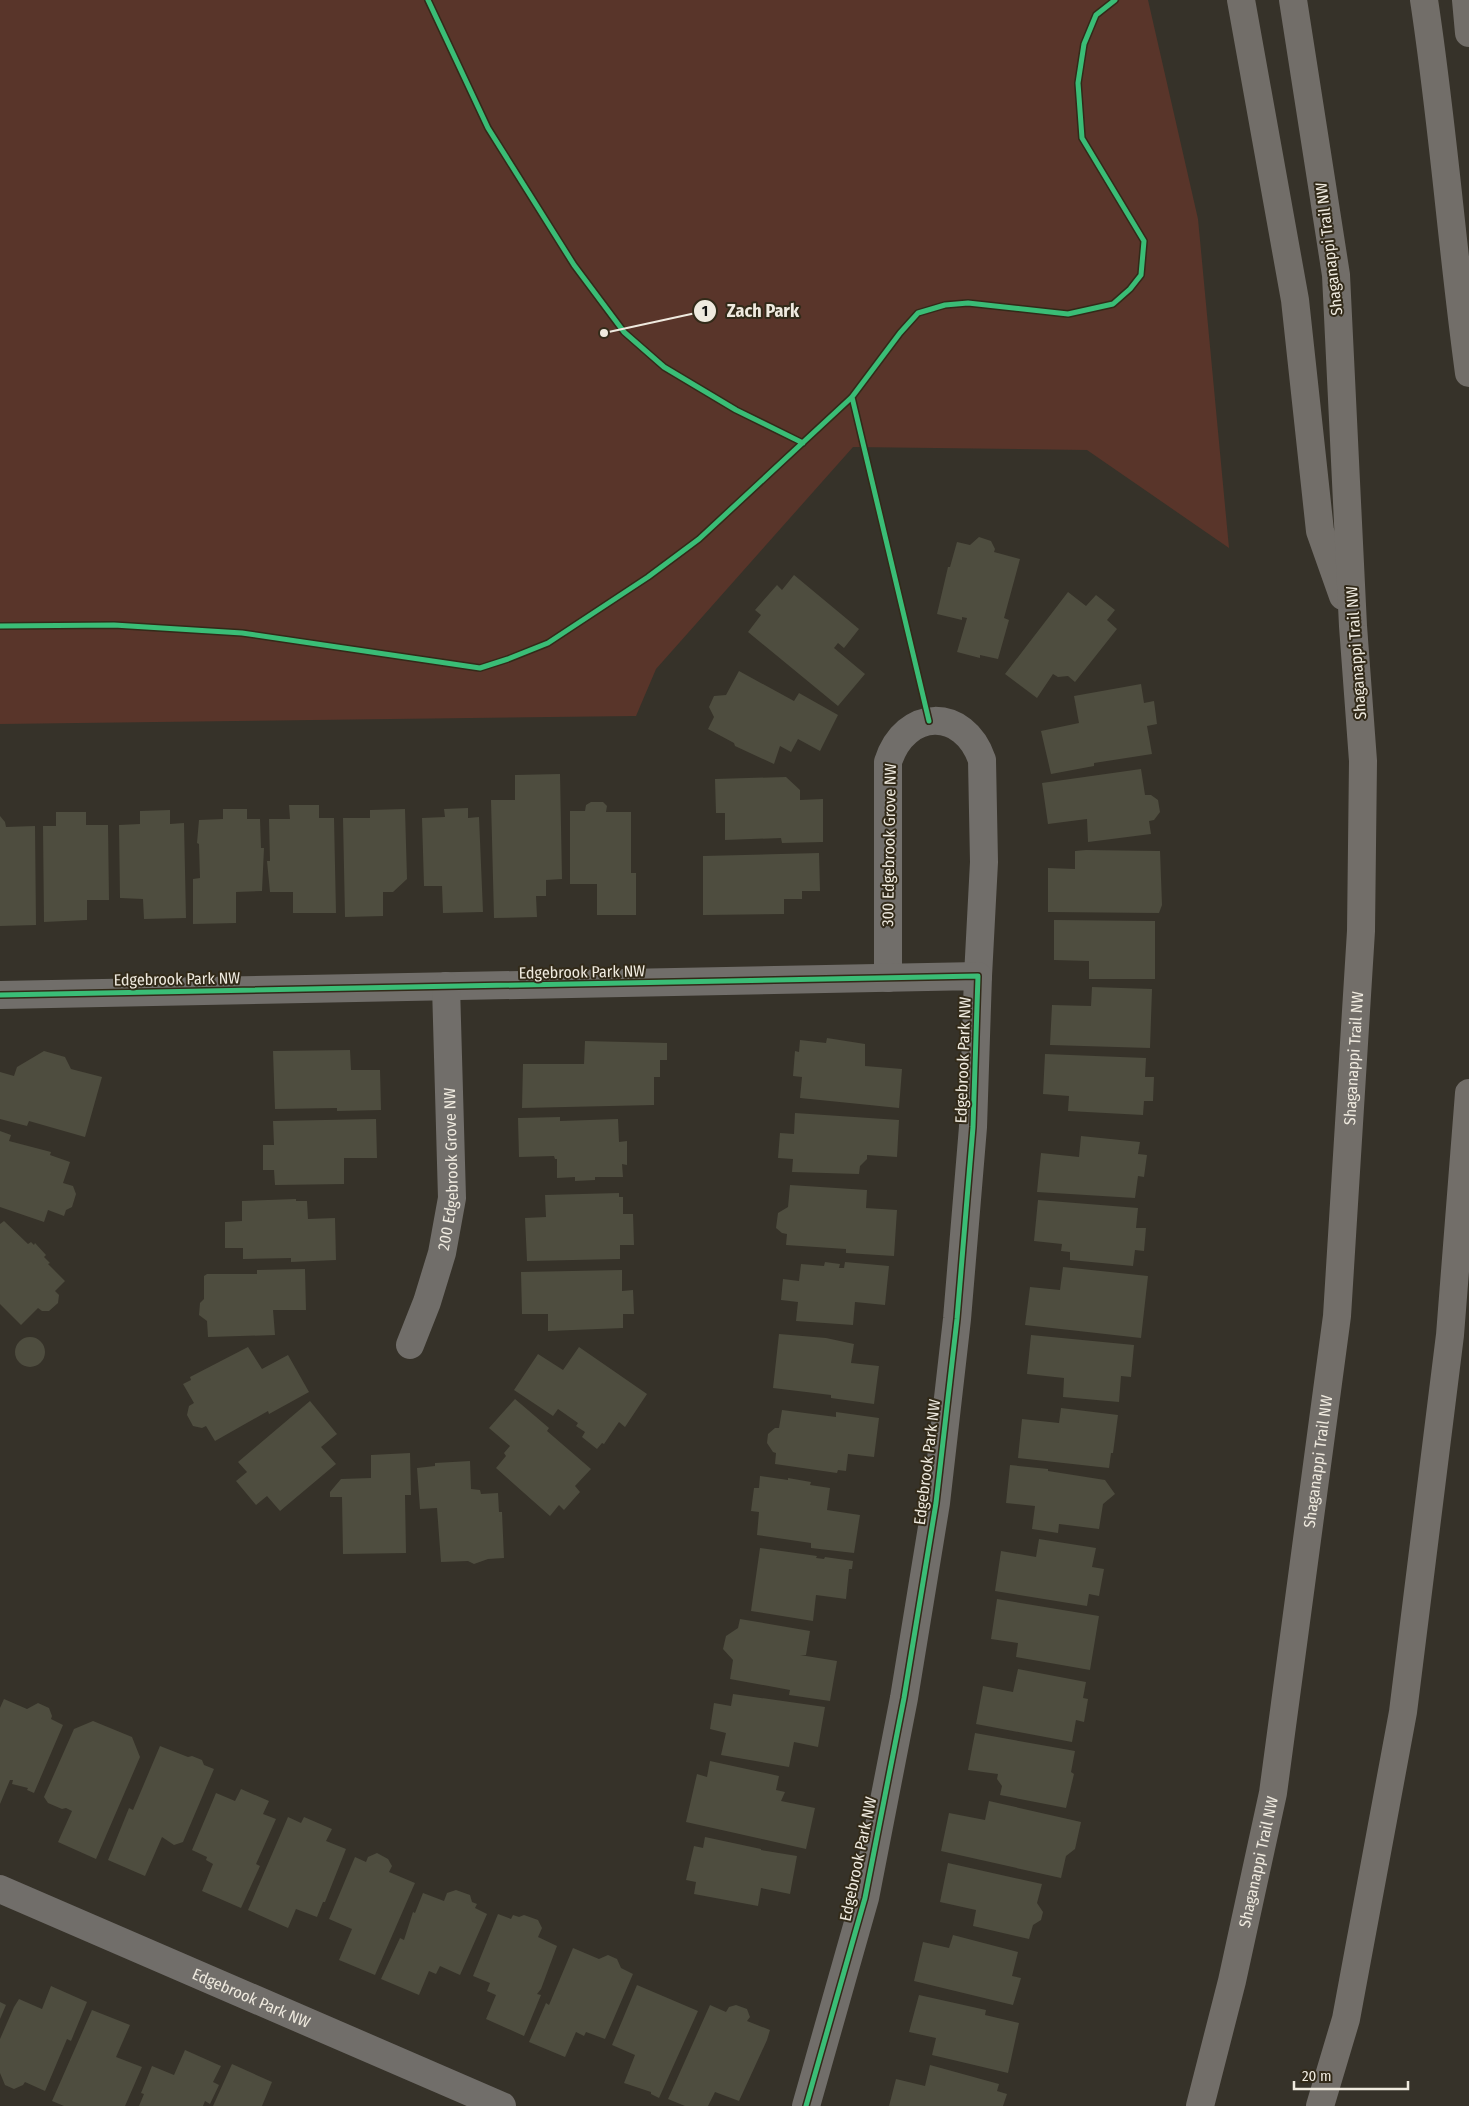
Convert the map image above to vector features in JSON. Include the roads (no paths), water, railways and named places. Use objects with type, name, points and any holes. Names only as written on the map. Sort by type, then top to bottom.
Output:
[{"type":"main road","points":[[1241,0],[1295,300],[1320,531],[1353,626]]},
{"type":"main road","name":"Shaganappi Trail NW","points":[[1200,2106],[1232,1981],[1273,1793],[1337,1316],[1361,931],[1363,761],[1353,626],[1336,275],[1293,0]]},
{"type":"main road","points":[[1424,0],[1435,71],[1457,282],[1469,373]]},
{"type":"main road","points":[[1466,0],[1469,33]]},
{"type":"main road","points":[[1320,2106],[1346,2019],[1403,1712],[1450,1335],[1469,1093]]},
{"type":"street","name":"300 Edgebrook Grove NW","points":[[888,978],[888,762],[892,747],[901,734],[914,725],[929,721],[944,722],[957,726],[969,735],[978,747],[982,760],[984,862],[978,976]]},
{"type":"street","name":"Edgebrook Park NW","points":[[0,995],[978,976],[973,1127],[957,1319],[936,1503],[904,1698],[865,1898],[806,2106]]},
{"type":"street","name":"200 Edgebrook Grove NW","points":[[410,1345],[427,1302],[442,1253],[452,1198],[446,986]]},
{"type":"street","name":"Edgebrook Park NW","points":[[0,1889],[502,2106]]},
{"type":"place","name":"Zach Park","points":[[604,333]]}]
